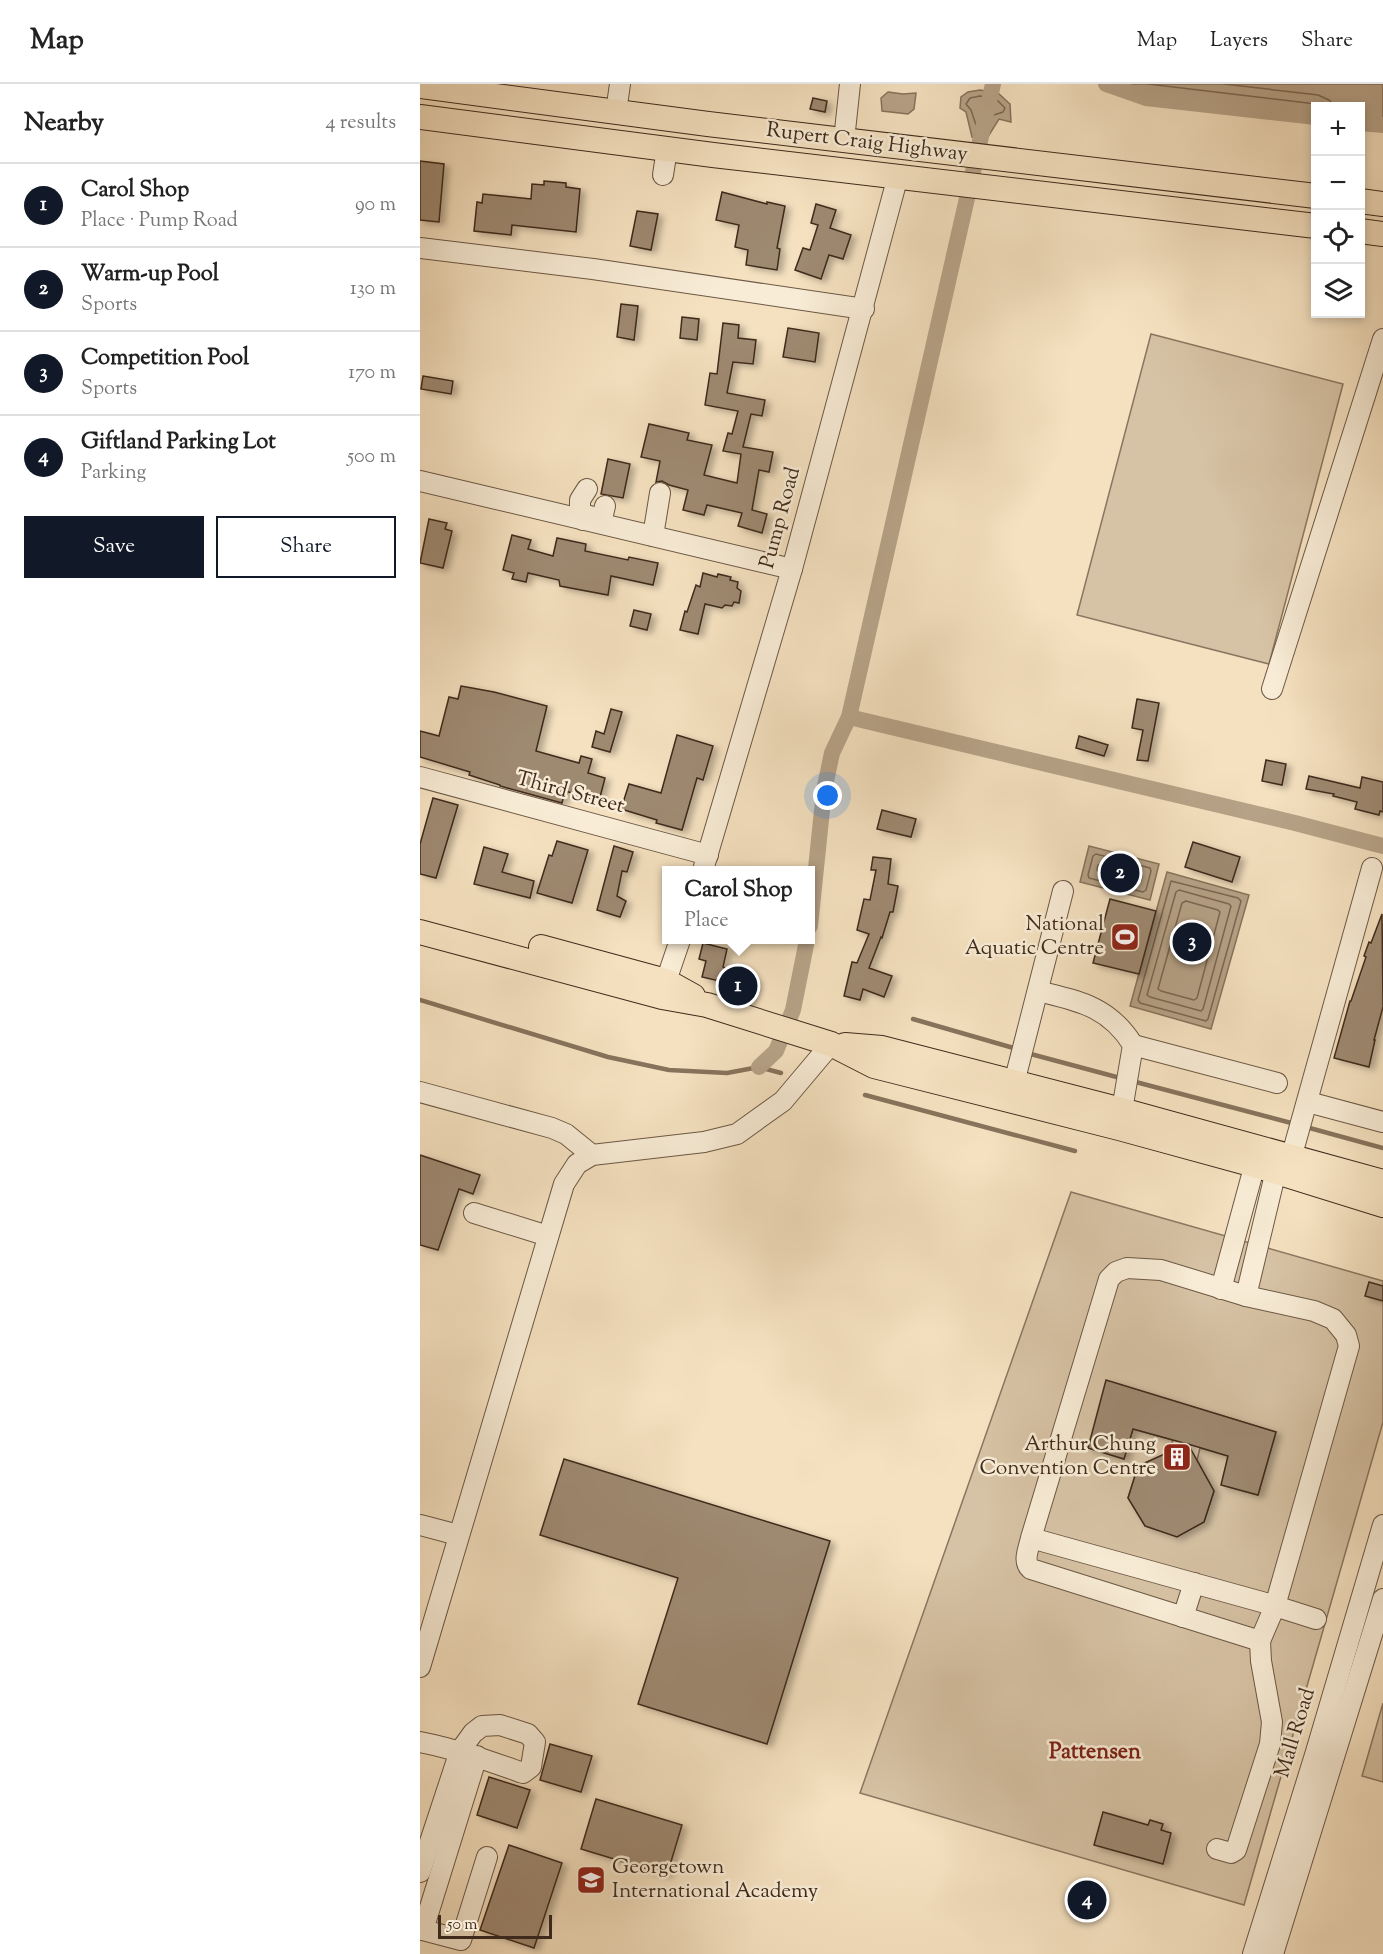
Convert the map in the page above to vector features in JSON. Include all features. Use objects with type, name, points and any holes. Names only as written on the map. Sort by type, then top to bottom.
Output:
[{"type":"main road","name":"Rupert Craig Highway","points":[[420,86],[491,89],[616,112],[1311,195]]},
{"type":"main road","name":"Rupert Craig Highway","points":[[420,117],[1002,190],[1311,225]]},
{"type":"main road","points":[[1365,202],[1383,204]]},
{"type":"main road","points":[[1365,232],[1383,234]]},
{"type":"main road","points":[[420,915],[666,981],[712,1006]]},
{"type":"main road","points":[[420,932],[662,997],[712,1006],[825,1042],[874,1066],[1119,1128],[1383,1182]]},
{"type":"main road","points":[[825,1042],[882,1048],[1015,1077],[1123,1108],[1278,1159],[1383,1204]]},
{"type":"street","points":[[616,112],[620,84]]},
{"type":"street","points":[[844,140],[850,84]]},
{"type":"street","points":[[663,175],[667,149]]},
{"type":"street","name":"Pump Road","points":[[706,863],[792,569],[864,309],[898,176]]},
{"type":"street","points":[[420,248],[593,269],[864,309]]},
{"type":"street","points":[[1272,689],[1383,339]]},
{"type":"street","points":[[420,481],[792,569]]},
{"type":"street","points":[[584,518],[580,511],[580,500],[586,489]]},
{"type":"street","points":[[653,536],[660,493]]},
{"type":"street","points":[[584,518],[602,519],[605,506]]},
{"type":"street","name":"Third Street","points":[[420,777],[706,863]]},
{"type":"street","points":[[1221,1289],[1278,1159],[1308,1102],[1372,868]]},
{"type":"street","points":[[1015,1077],[1063,891]]},
{"type":"street","points":[[666,981],[678,944]]},
{"type":"street","points":[[1038,991],[1086,1003],[1104,1014],[1125,1032],[1132,1053],[1123,1108]]},
{"type":"street","points":[[420,1667],[564,1184],[578,1164],[592,1155],[704,1142],[736,1134],[783,1101],[825,1042]]},
{"type":"street","points":[[1132,1053],[1277,1083]]},
{"type":"street","points":[[420,1092],[552,1128],[566,1134],[592,1155]]},
{"type":"street","points":[[1308,1102],[1383,1122]]},
{"type":"street","points":[[1246,1296],[1278,1159]]},
{"type":"street","points":[[474,1213],[548,1236]]},
{"type":"street","points":[[1217,1849],[1231,1854],[1236,1850],[1270,1744],[1272,1722],[1260,1641],[1275,1606],[1349,1346],[1346,1335],[1334,1319],[1314,1311],[1246,1296],[1161,1270],[1127,1268],[1116,1272],[1109,1279],[1032,1538],[1026,1560],[1027,1566],[1260,1641]]},
{"type":"street","points":[[420,1525],[458,1535]]},
{"type":"street","name":"Mall Road","points":[[1253,1954],[1383,1525]]},
{"type":"street","points":[[1032,1538],[1316,1619]]},
{"type":"street","points":[[1110,1594],[1119,1562]]},
{"type":"street","points":[[1183,1617],[1194,1583]]},
{"type":"street","name":"Mall Road","points":[[1273,1954],[1383,1599]]},
{"type":"street","points":[[420,1742],[469,1754]]},
{"type":"street","points":[[420,1872],[469,1754]]},
{"type":"street","points":[[469,1754],[422,1930],[461,1940],[487,1857]]},
{"type":"shaded area","points":[[1151,334],[1343,384],[1269,664],[1077,615]]},
{"type":"shaded area","points":[[1071,1192],[1383,1281],[1383,1422],[1244,1905],[860,1793]],"holes":[[[1107,1381],[1276,1432],[1258,1495],[1222,1485],[1228,1456],[1200,1448],[1197,1460],[1214,1491],[1204,1522],[1177,1536],[1145,1526],[1128,1498],[1138,1466],[1169,1452],[1173,1440],[1133,1429],[1124,1459],[1089,1448]]]},
{"type":"shaded area","points":[[1383,1703],[1383,1782],[1362,1776]]},
{"type":"water","points":[[1106,84],[1383,84],[1383,125],[1365,123],[1365,102],[1311,102],[1311,117],[1146,98]]},
{"type":"water","points":[[980,90],[998,93],[1010,104],[1011,122],[999,119],[986,140],[972,137],[966,112],[960,108],[961,97],[968,92]]},
{"type":"water","points":[[888,92],[916,93],[914,109],[908,114],[882,111],[881,98]]},
{"type":"water","points":[[1089,846],[1159,864],[1150,900],[1080,882]]},
{"type":"water","points":[[1167,872],[1249,895],[1211,1029],[1130,1006]]},
{"type":"building","points":[[813,98],[827,101],[825,112],[810,109]]},
{"type":"building","points":[[420,161],[444,164],[439,222],[420,220]]},
{"type":"building","points":[[544,181],[566,183],[566,187],[580,189],[576,232],[512,225],[511,235],[474,231],[477,202],[482,203],[483,194],[531,199],[532,184],[544,185]]},
{"type":"building","points":[[722,192],[767,204],[767,202],[785,206],[777,248],[780,249],[777,270],[746,265],[748,250],[735,247],[739,225],[716,220]]},
{"type":"building","points":[[816,204],[836,210],[830,228],[851,235],[843,259],[829,255],[821,279],[795,270],[803,248],[810,250],[818,225],[811,223]]},
{"type":"building","points":[[637,211],[658,214],[651,250],[630,246]]},
{"type":"building","points":[[621,304],[638,306],[634,340],[617,337]]},
{"type":"building","points":[[682,317],[699,319],[697,340],[680,338]]},
{"type":"building","points":[[723,323],[739,325],[738,338],[756,340],[753,364],[733,362],[727,393],[765,400],[762,416],[751,414],[743,447],[773,452],[769,472],[759,470],[752,510],[767,514],[762,533],[738,526],[742,513],[707,505],[704,515],[683,510],[688,490],[662,481],[656,482],[660,461],[641,457],[649,424],[689,433],[687,440],[712,445],[704,475],[737,483],[741,454],[723,451],[728,433],[732,434],[738,411],[705,405],[710,373],[717,374]]},
{"type":"building","points":[[788,328],[819,333],[815,362],[783,357]]},
{"type":"building","points":[[423,376],[453,381],[451,394],[421,389]]},
{"type":"building","points":[[608,459],[630,464],[623,498],[601,494]]},
{"type":"building","points":[[429,519],[447,523],[445,529],[452,531],[443,568],[420,563]]},
{"type":"building","points":[[512,535],[531,540],[528,549],[553,556],[557,538],[586,544],[585,551],[628,560],[629,557],[658,563],[653,585],[611,576],[608,595],[560,586],[559,580],[528,573],[526,582],[512,579],[514,573],[503,570]]},
{"type":"building","points":[[703,573],[717,577],[718,574],[731,577],[730,580],[738,582],[737,588],[741,591],[739,603],[734,602],[732,606],[725,605],[722,608],[705,604],[698,634],[680,630],[685,611],[687,612],[696,585],[700,587]]},
{"type":"building","points":[[634,610],[651,614],[647,630],[630,626]]},
{"type":"building","points":[[461,686],[547,706],[536,751],[579,763],[581,756],[592,759],[588,773],[605,778],[599,801],[565,791],[562,803],[500,786],[469,775],[470,772],[420,757],[420,731],[439,736],[449,697],[458,699]]},
{"type":"building","points":[[1137,699],[1159,703],[1148,761],[1137,760],[1143,730],[1132,728]]},
{"type":"building","points":[[611,709],[622,712],[610,752],[592,747],[596,731],[604,734]]},
{"type":"building","points":[[677,735],[713,746],[703,780],[697,778],[682,830],[656,823],[657,820],[621,809],[629,784],[661,793]]},
{"type":"building","points":[[1079,736],[1108,745],[1104,756],[1076,748]]},
{"type":"building","points":[[1266,760],[1286,764],[1282,785],[1262,781]]},
{"type":"building","points":[[1309,776],[1360,788],[1362,777],[1383,782],[1383,812],[1380,811],[1379,815],[1355,809],[1357,802],[1333,796],[1334,794],[1306,789]]},
{"type":"building","points":[[433,798],[458,805],[436,878],[420,874],[420,844]]},
{"type":"building","points":[[882,810],[916,819],[911,837],[877,829]]},
{"type":"building","points":[[557,841],[588,850],[572,903],[537,893],[549,855],[552,856]]},
{"type":"building","points":[[1193,842],[1240,857],[1232,882],[1185,867]]},
{"type":"building","points":[[614,846],[633,852],[627,872],[622,871],[617,896],[626,901],[620,917],[597,910]]},
{"type":"building","points":[[484,847],[508,854],[502,872],[534,881],[530,898],[474,884]]},
{"type":"building","points":[[873,857],[891,859],[888,884],[898,886],[893,912],[890,912],[869,968],[892,976],[884,997],[863,989],[860,1000],[844,996],[852,962],[857,963],[869,934],[857,930],[864,899],[870,900],[876,870],[871,870]]},
{"type":"building","name":"National Aquatic Centre","points":[[1110,899],[1156,911],[1139,974],[1093,963]]},
{"type":"building","points":[[1382,914],[1383,1007],[1369,1067],[1334,1058],[1350,1001],[1366,957],[1364,956]]},
{"type":"building","points":[[703,944],[727,949],[723,967],[756,981],[748,1003],[719,992],[724,982],[702,977],[706,961],[699,959]]},
{"type":"building","points":[[420,1155],[480,1175],[473,1194],[459,1189],[438,1250],[420,1245]]},
{"type":"building","points":[[1369,1282],[1383,1286],[1383,1301],[1365,1296]]},
{"type":"building","name":"Arthur Chung Convention Centre","points":[[1106,1380],[1276,1432],[1258,1495],[1221,1485],[1228,1456],[1188,1444],[1214,1491],[1204,1522],[1177,1537],[1145,1526],[1128,1498],[1138,1466],[1187,1444],[1133,1429],[1124,1459],[1088,1448]]},
{"type":"building","points":[[564,1459],[830,1541],[767,1744],[638,1704],[678,1578],[540,1535]]},
{"type":"building","points":[[550,1744],[592,1756],[581,1792],[540,1780]]},
{"type":"building","points":[[489,1777],[530,1790],[517,1828],[477,1815]]},
{"type":"building","points":[[596,1799],[682,1825],[667,1875],[581,1849]]},
{"type":"building","points":[[1103,1812],[1148,1825],[1150,1820],[1163,1824],[1161,1830],[1171,1833],[1163,1864],[1094,1845]]},
{"type":"building","points":[[509,1845],[562,1863],[534,1948],[480,1930]]},
{"type":"waterway","points":[[815,878],[824,791],[832,753],[849,717],[993,84]]},
{"type":"waterway","points":[[1106,84],[1146,98],[1311,116]]},
{"type":"waterway","points":[[1365,123],[1383,125]]},
{"type":"waterway","points":[[849,717],[1383,846]]},
{"type":"waterway","points":[[759,1067],[776,1051],[793,1010],[806,944]]},
{"type":"waterway","points":[[420,1000],[608,1057],[669,1070],[727,1073],[759,1067],[781,1073]]},
{"type":"waterway","points":[[913,1019],[1017,1049]]},
{"type":"waterway","points":[[1027,1053],[1124,1079]]},
{"type":"waterway","points":[[1132,1081],[1295,1124]]},
{"type":"waterway","points":[[865,1095],[1075,1151]]},
{"type":"waterway","points":[[1306,1127],[1383,1148]]},
{"type":"place","name":"Warm-up Pool","points":[[1120,873]]},
{"type":"place","name":"National Aquatic Centre","points":[[1125,937]]},
{"type":"place","name":"Competition Pool","points":[[1192,942]]},
{"type":"place","name":"Carol Shop","points":[[738,986]]},
{"type":"place","name":"Arthur Chung Convention Centre","points":[[1177,1457]]},
{"type":"place","name":"Georgetown International Academy","points":[[591,1880]]},
{"type":"place","name":"Giftland Parking Lot","points":[[1087,1900]]},
{"type":"district","name":"Pattensen","points":[[1095,1753]]}]
